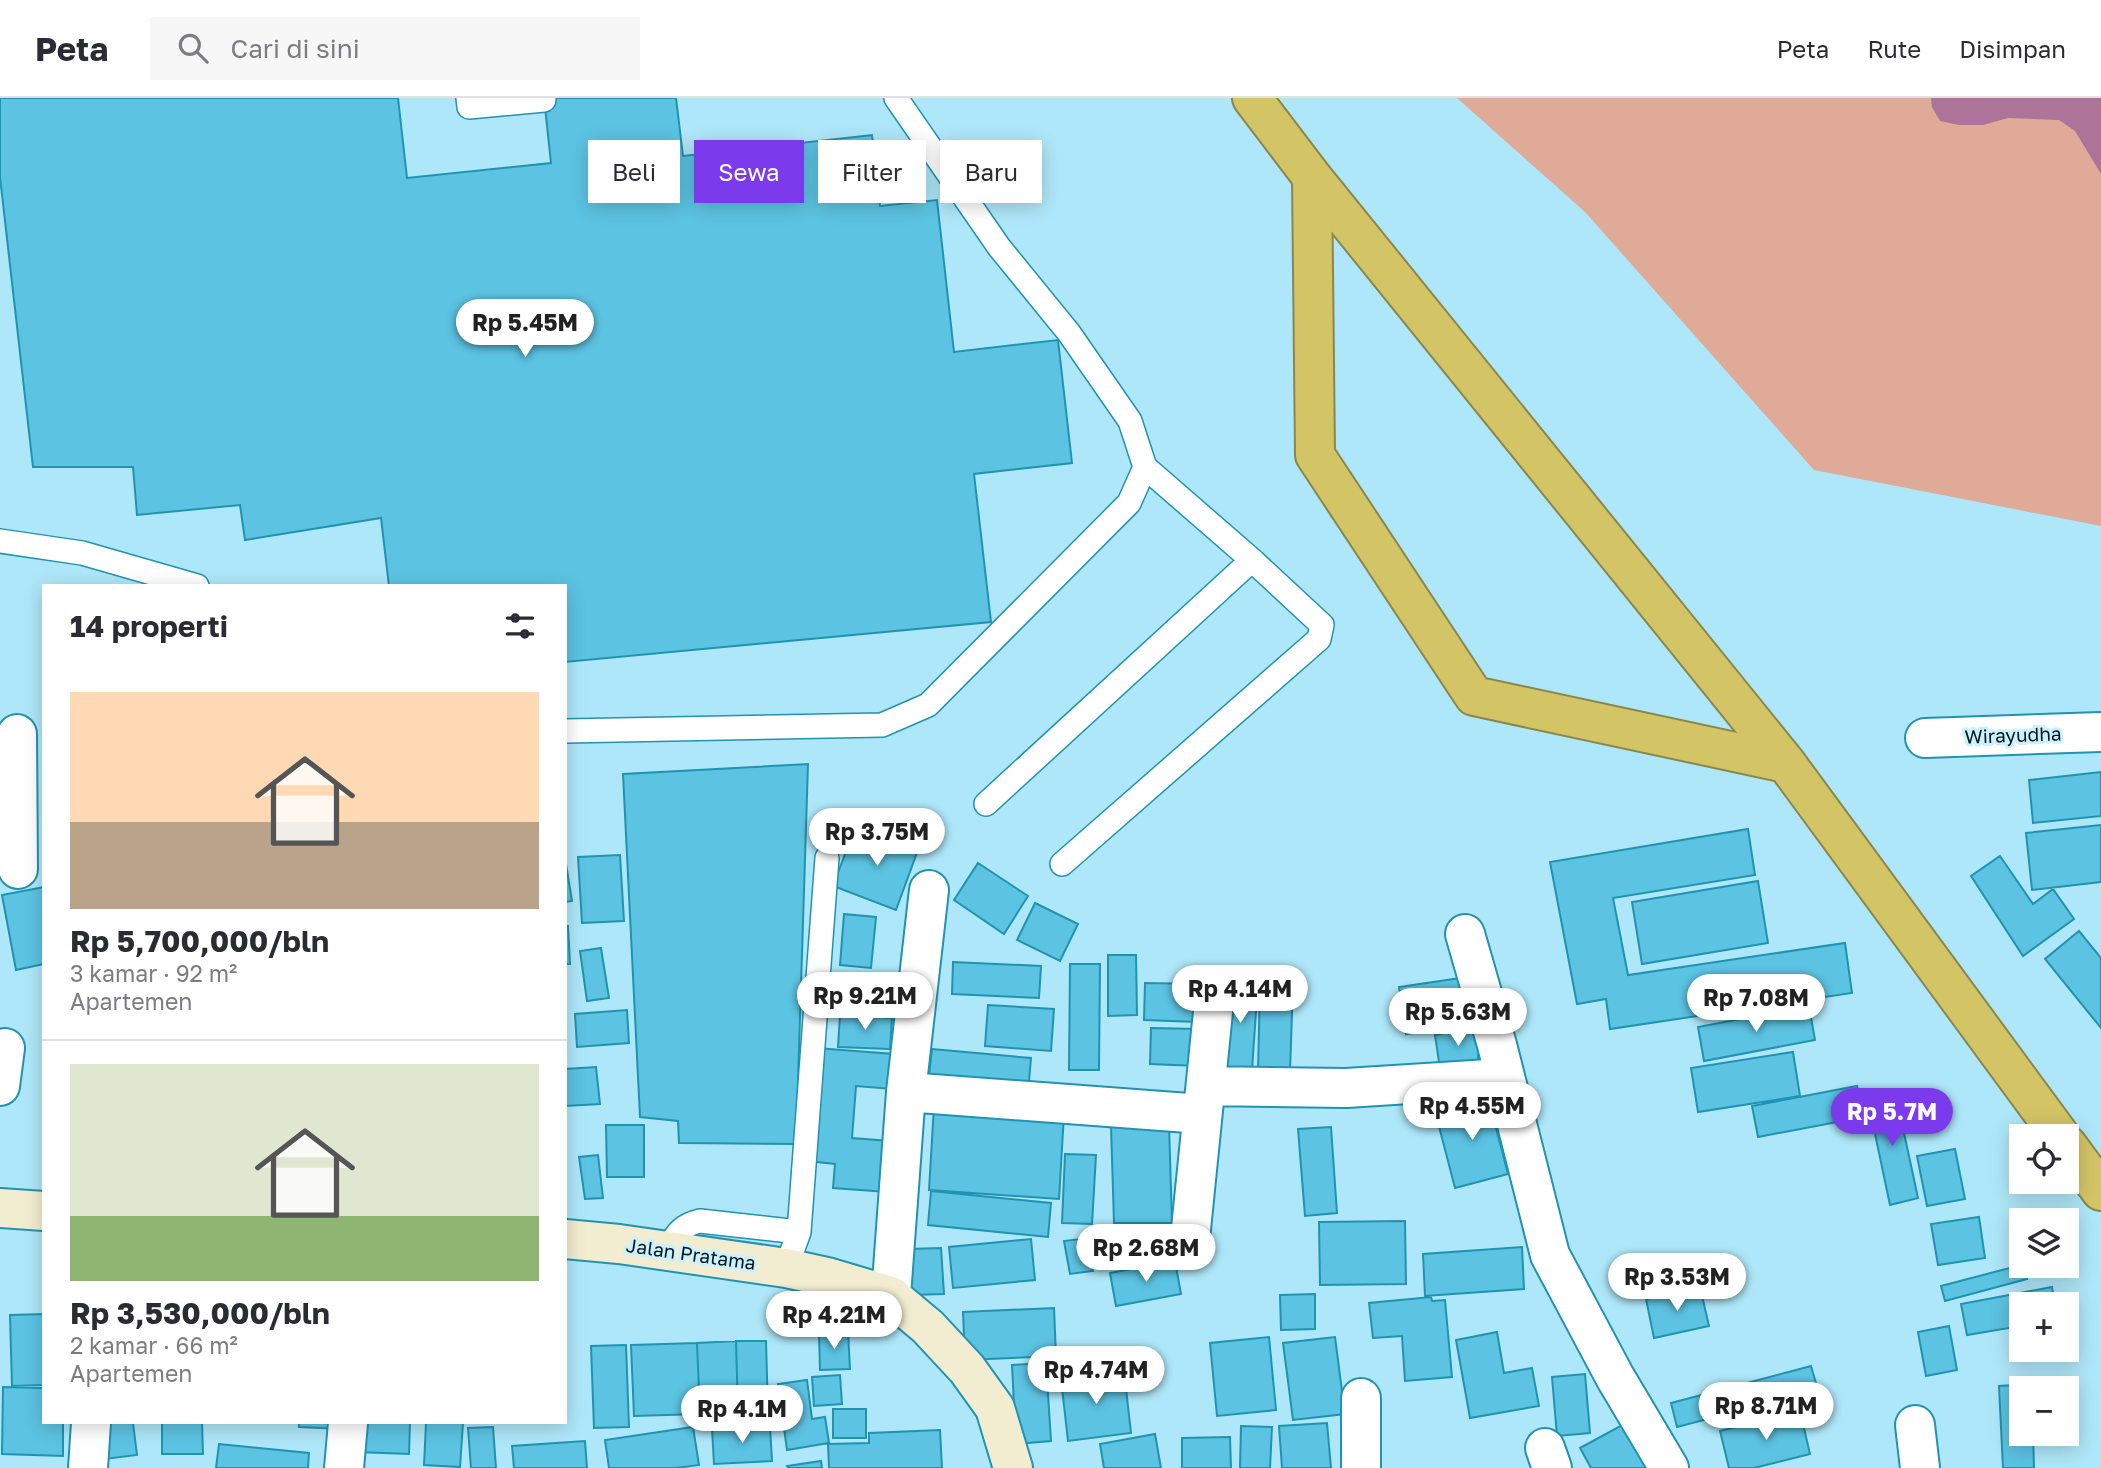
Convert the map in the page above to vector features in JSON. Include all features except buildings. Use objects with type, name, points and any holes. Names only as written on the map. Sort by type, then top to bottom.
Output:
[{"type":"highway","points":[[1252,98],[1312,177],[1786,763],[2051,1124]]},
{"type":"highway","points":[[1312,177],[1315,455],[1474,696],[1786,763]]},
{"type":"highway","points":[[2079,1161],[2101,1191]]},
{"type":"street","name":"Wirayudha","points":[[1925,738],[2101,732]]},
{"type":"street","points":[[18,734],[21,869]]},
{"type":"street","points":[[891,1296],[906,1092],[929,890]]},
{"type":"street","points":[[1465,933],[1550,1255],[1615,1377],[1669,1468]]},
{"type":"street","points":[[1190,1239],[1215,992]]},
{"type":"street","points":[[0,1086],[5,1048]]},
{"type":"street","points":[[906,1092],[1204,1100],[1505,1078]]},
{"type":"street","points":[[0,1208],[42,1211]]},
{"type":"street","name":"Jalan Pratama","points":[[567,1239],[786,1268],[891,1296],[928,1327],[959,1361],[995,1408],[1013,1468]]},
{"type":"street","points":[[1361,1398],[1361,1468]]},
{"type":"street","points":[[88,1468],[91,1424]]},
{"type":"street","points":[[345,1468],[348,1424]]},
{"type":"street","points":[[1915,1425],[1920,1468]]},
{"type":"lane","points":[[468,98],[469,107],[544,100]]},
{"type":"lane","points":[[896,98],[999,247],[1069,333],[1130,421],[1144,467],[1252,560],[1322,625],[1319,639],[1062,864]]},
{"type":"lane","points":[[567,731],[882,724],[928,705],[1129,503],[1144,467]]},
{"type":"lane","points":[[0,541],[82,553],[190,584]]},
{"type":"lane","points":[[986,804],[1252,560]]},
{"type":"lane","points":[[786,1268],[799,1232],[827,858]]},
{"type":"lane","points":[[666,1251],[680,1228],[687,1223],[700,1221],[799,1232]]},
{"type":"shaded area","points":[[1457,98],[2101,98],[2101,526],[1814,470],[1585,212]]},
{"type":"shaded area","points":[[1931,98],[2101,98],[2101,174],[2075,131],[2059,120],[2008,118],[1983,125],[1959,125],[1940,121],[1932,107]]}]
